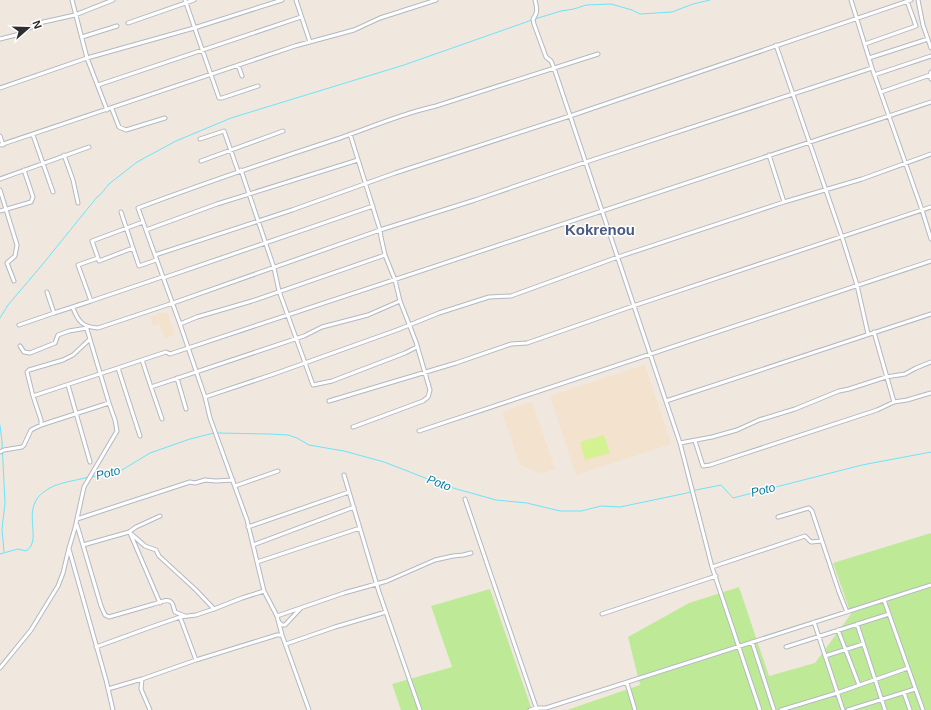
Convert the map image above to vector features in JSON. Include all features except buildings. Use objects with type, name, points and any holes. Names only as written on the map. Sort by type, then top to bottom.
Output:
[{"type":"street","points":[[72,0],[87,58],[107,110]]},
{"type":"street","points":[[0,39],[39,24],[75,15],[113,0]]},
{"type":"street","points":[[128,23],[185,1],[194,0]]},
{"type":"street","points":[[0,88],[87,58],[194,28],[282,0]]},
{"type":"street","points":[[296,0],[310,42]]},
{"type":"street","points":[[0,136],[1,145],[34,135],[238,65],[310,42],[354,30],[380,18],[436,0]]},
{"type":"street","points":[[535,0],[537,15],[533,19],[534,24],[546,57],[554,68],[680,443],[712,567],[760,710]]},
{"type":"street","points":[[851,0],[874,74],[931,239]]},
{"type":"street","points":[[155,255],[911,0]]},
{"type":"street","points":[[918,0],[931,48]]},
{"type":"street","points":[[185,1],[212,74],[219,98],[258,86]]},
{"type":"street","points":[[865,44],[916,26],[907,1]]},
{"type":"street","points":[[98,86],[301,17]]},
{"type":"street","points":[[82,37],[117,26]]},
{"type":"street","points":[[869,58],[928,39]]},
{"type":"street","points":[[776,45],[842,237],[857,285],[868,334]]},
{"type":"street","points":[[309,710],[282,636],[277,616],[264,591],[253,545],[235,486],[210,418],[205,397],[173,303],[138,208],[415,110],[436,106],[598,54]]},
{"type":"street","points":[[874,74],[931,56]]},
{"type":"street","points":[[238,65],[242,76]]},
{"type":"street","points":[[20,346],[24,352],[30,353],[55,343],[58,335],[69,331],[86,327],[98,328],[380,230],[475,200],[872,68]]},
{"type":"street","points":[[881,92],[930,74],[931,79]]},
{"type":"street","points":[[33,396],[166,352],[170,354],[931,102]]},
{"type":"street","points":[[112,109],[119,127],[126,130],[165,118]]},
{"type":"street","points":[[200,139],[224,131],[265,242],[274,268],[279,291],[313,385],[332,381],[417,347]]},
{"type":"street","points":[[201,161],[283,131]]},
{"type":"street","points":[[350,134],[380,230],[385,255],[395,280],[400,301],[417,347],[430,390],[426,399],[353,427]]},
{"type":"street","points":[[34,135],[53,192]]},
{"type":"street","points":[[0,179],[89,147]]},
{"type":"street","points":[[205,397],[397,330],[439,313],[489,297],[511,296],[618,257],[784,202],[862,179],[931,154]]},
{"type":"street","points":[[64,155],[73,180],[78,203]]},
{"type":"street","points":[[769,155],[784,202]]},
{"type":"street","points":[[146,230],[248,194],[358,160]]},
{"type":"street","points":[[0,211],[33,200],[34,198],[24,170]]},
{"type":"street","points":[[0,190],[17,245],[16,256],[6,263],[14,282]]},
{"type":"street","points":[[19,325],[373,206]]},
{"type":"street","points":[[329,401],[456,363],[511,344],[527,343],[931,207]]},
{"type":"street","points":[[121,212],[139,266],[156,260]]},
{"type":"street","points":[[133,248],[99,261],[92,241],[143,222]]},
{"type":"street","points":[[180,324],[197,317],[244,303],[385,255]]},
{"type":"street","points":[[91,301],[78,266],[98,258]]},
{"type":"street","points":[[419,431],[931,260]]},
{"type":"street","points":[[47,292],[54,313]]},
{"type":"street","points":[[151,387],[297,338],[322,327],[368,315],[400,301]]},
{"type":"street","points":[[0,668],[31,630],[58,586],[76,524],[84,487],[117,431],[114,416],[86,327],[78,320],[73,308]]},
{"type":"street","points":[[666,401],[931,314]]},
{"type":"street","points":[[874,332],[894,402]]},
{"type":"street","points":[[40,425],[41,420],[27,375],[29,370],[63,360],[73,355],[90,339]]},
{"type":"street","points":[[142,360],[162,419]]},
{"type":"street","points":[[680,443],[695,441],[736,430],[759,420],[795,409],[839,391],[850,389],[886,377],[905,374],[931,362]]},
{"type":"street","points":[[118,368],[140,436]]},
{"type":"street","points":[[177,378],[186,409]]},
{"type":"street","points":[[68,385],[90,462]]},
{"type":"street","points":[[695,441],[703,466],[710,465],[877,410],[894,402],[931,393]]},
{"type":"street","points":[[0,452],[22,447],[31,430],[40,425],[109,403]]},
{"type":"street","points":[[235,486],[278,471]]},
{"type":"street","points":[[344,475],[377,585],[420,710]]},
{"type":"street","points":[[77,519],[190,482],[195,483],[205,480],[233,480]]},
{"type":"street","points":[[248,527],[349,492]]},
{"type":"street","points":[[465,499],[537,709]]},
{"type":"street","points":[[253,545],[354,507]]},
{"type":"street","points":[[778,517],[809,508],[812,511],[838,592],[847,612]]},
{"type":"street","points":[[83,545],[129,532],[136,527],[160,516]]},
{"type":"street","points":[[76,524],[105,615],[110,617],[169,600],[172,602],[175,612],[185,616]]},
{"type":"street","points":[[257,562],[360,528]]},
{"type":"street","points":[[129,532],[160,603]]},
{"type":"street","points":[[129,532],[145,546],[156,550],[159,556],[214,609]]},
{"type":"street","points":[[712,567],[805,536],[811,542],[822,541]]},
{"type":"street","points":[[69,548],[108,689],[112,710]]},
{"type":"street","points":[[277,616],[344,593],[377,585],[405,575],[410,571],[435,560],[471,553]]},
{"type":"street","points":[[602,614],[716,576]]},
{"type":"street","points":[[530,710],[546,708],[931,585]]},
{"type":"street","points":[[96,647],[180,617],[196,615],[264,591]]},
{"type":"street","points":[[884,600],[923,710]]},
{"type":"street","points":[[278,621],[282,625],[285,625],[300,609]]},
{"type":"street","points":[[286,644],[332,628],[386,612]]},
{"type":"street","points":[[786,647],[889,614]]},
{"type":"street","points":[[180,617],[196,660]]},
{"type":"street","points":[[814,622],[843,710]]},
{"type":"street","points":[[857,624],[886,710]]},
{"type":"street","points":[[838,630],[858,685]]},
{"type":"street","points":[[108,689],[277,635],[282,636]]},
{"type":"street","points":[[752,642],[774,710]]},
{"type":"street","points":[[825,656],[863,644]]},
{"type":"street","points":[[781,710],[837,693],[908,668]]},
{"type":"street","points":[[142,679],[141,689],[150,710]]},
{"type":"street","points":[[626,683],[635,710]]},
{"type":"street","points":[[848,710],[915,689]]},
{"type":"street","points":[[904,693],[910,710]]},
{"type":"shaded area","points":[[163,312],[168,314],[175,335],[164,338],[160,324],[153,326],[150,317]]},
{"type":"shaded area","points":[[645,365],[671,444],[576,475],[550,396]]},
{"type":"shaded area","points":[[532,402],[555,469],[541,473],[520,465],[502,412]]},
{"type":"green space","points":[[604,435],[610,453],[585,460],[580,442]]},
{"type":"green space","points":[[931,533],[931,710],[567,710],[640,685],[628,637],[689,603],[739,587],[769,676],[815,663],[851,614],[833,563]]},
{"type":"green space","points":[[490,589],[532,710],[401,710],[392,684],[452,667],[431,606]]},
{"type":"waterway","points":[[535,19],[586,5],[611,4],[640,14],[672,12],[693,4],[710,0]]},
{"type":"waterway","points":[[0,318],[8,305],[97,197],[109,184],[137,162],[176,141],[231,118],[404,65],[532,20]]},
{"type":"waterway","points":[[0,425],[5,503],[2,529],[4,552]]},
{"type":"waterway","name":"Poto","points":[[92,477],[122,470],[150,453],[190,439],[214,433]]},
{"type":"waterway","name":"Poto","points":[[217,433],[288,435],[309,445],[344,451],[384,462],[446,486],[496,500],[527,503],[560,511],[581,511],[601,506],[620,507],[721,485],[733,498],[862,465],[931,452]]},
{"type":"waterway","name":"Poto","points":[[0,554],[18,549],[26,551],[31,546],[33,539],[32,515],[34,506],[37,498],[45,491],[61,484],[89,477]]},
{"type":"district","name":"Kokrenou","points":[[600,229]]}]
